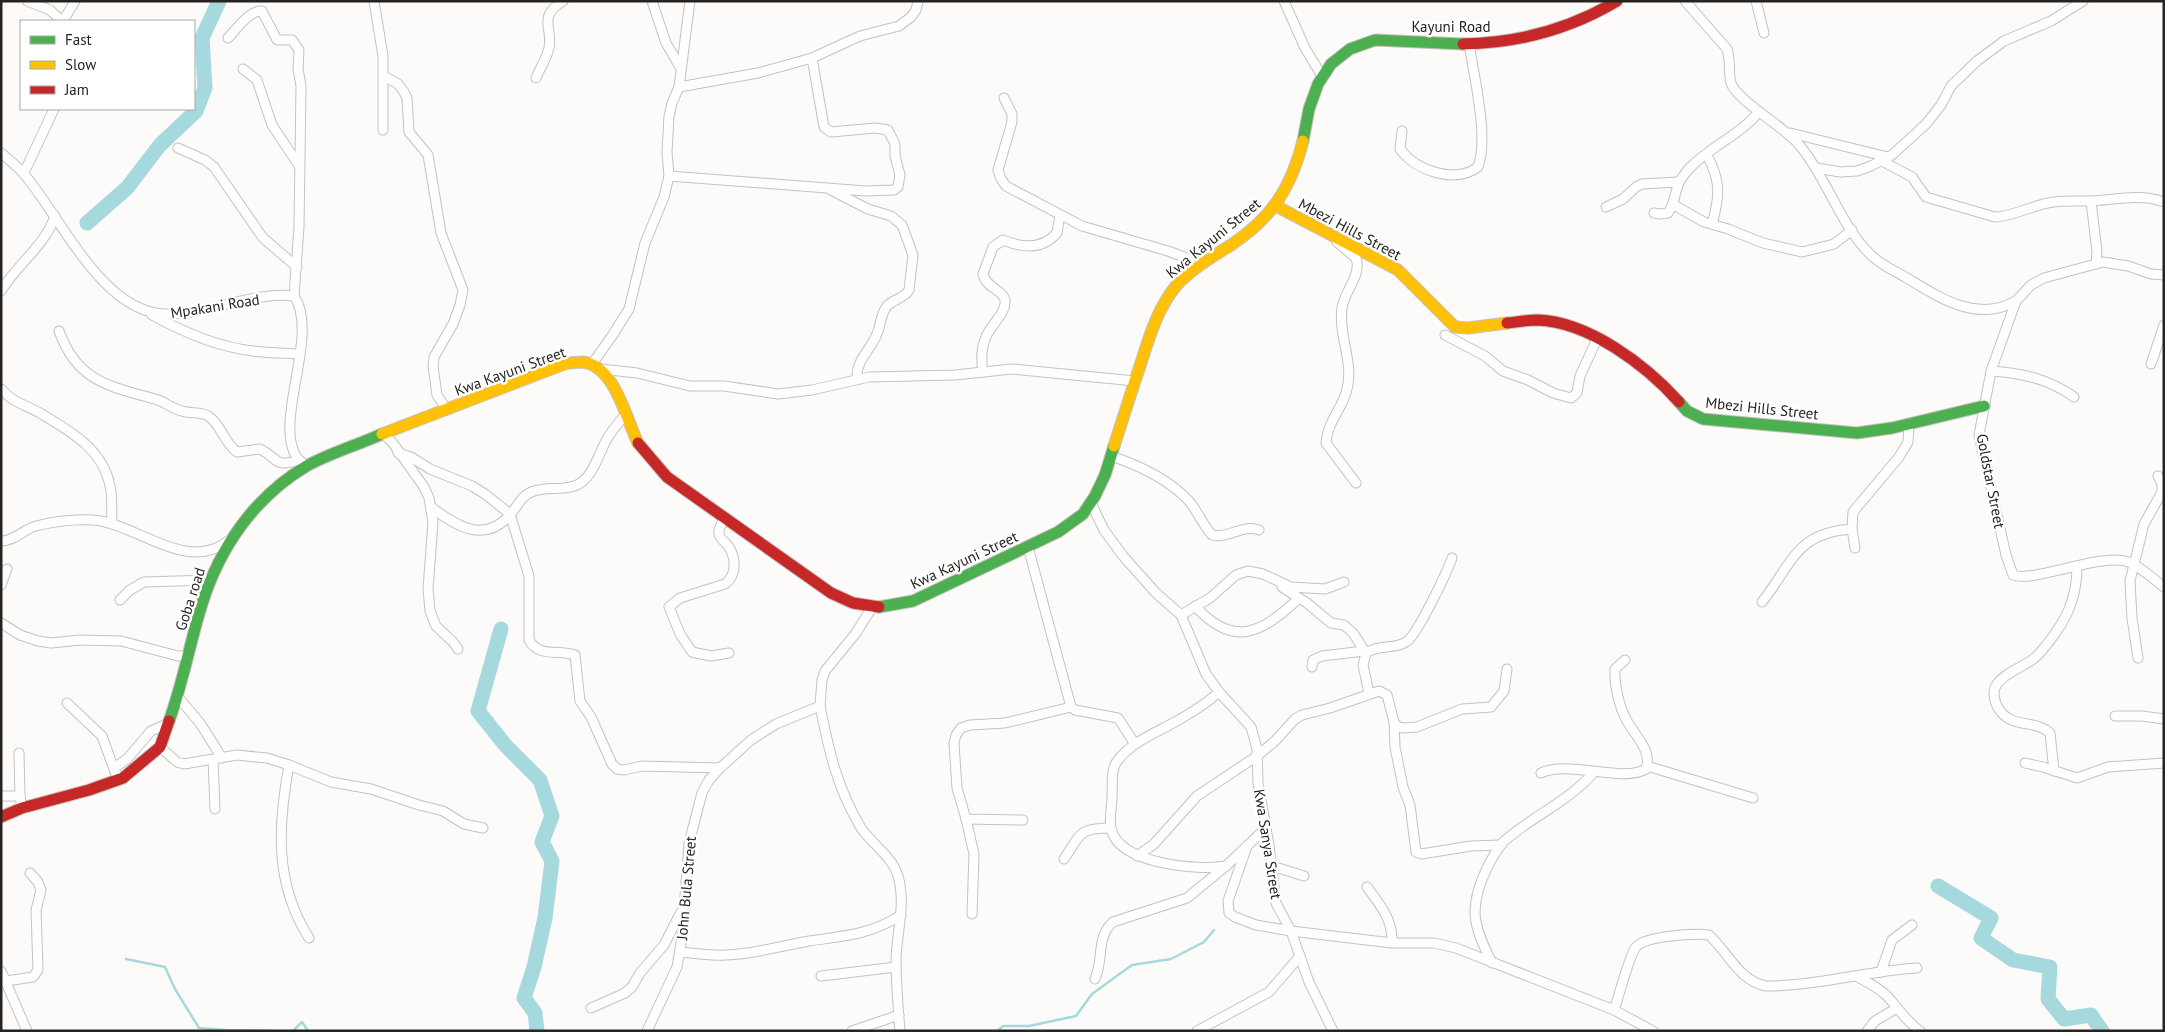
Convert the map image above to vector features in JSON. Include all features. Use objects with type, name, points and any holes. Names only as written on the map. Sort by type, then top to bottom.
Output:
[{"type":"street","points":[[27,1],[50,10],[62,20]]},
{"type":"street","points":[[64,20],[76,1]]},
{"type":"street","points":[[374,1],[381,35],[384,76],[383,130]]},
{"type":"street","points":[[536,78],[549,46],[547,21],[556,6],[563,1]]},
{"type":"street","points":[[652,1],[666,43],[680,67]]},
{"type":"street","points":[[690,1],[680,67],[679,87],[669,116],[667,152],[669,176],[664,197],[645,243],[629,309],[596,367],[637,373],[690,386],[734,387],[764,394],[812,390],[857,378],[1012,369],[1135,381]]},
{"type":"street","points":[[679,87],[758,73],[812,58],[852,39],[899,26],[911,17],[916,10],[918,1]]},
{"type":"street","points":[[1284,1],[1305,48],[1322,76]]},
{"type":"street","name":"Kayuni Road","points":[[1322,76],[1338,55],[1360,43],[1375,40],[1469,44],[1503,40],[1590,18],[1617,1]]},
{"type":"street","points":[[1685,1],[1727,49],[1730,58],[1732,84],[1759,112],[1790,133],[1817,168],[1852,230],[1872,256],[1950,303],[1975,309],[2003,308],[2016,300]]},
{"type":"street","points":[[1756,1],[1764,33]]},
{"type":"street","points":[[1817,168],[1847,172],[1857,171],[1885,159],[1926,124],[1941,105],[1951,86],[1976,61],[2004,41],[2051,21],[2083,1]]},
{"type":"street","points":[[228,38],[253,12],[262,11],[277,40],[288,39],[298,46],[298,69],[302,86],[297,267],[294,296],[299,304],[302,322],[291,426],[294,454],[303,463]]},
{"type":"street","points":[[1402,131],[1400,149],[1406,157],[1438,174],[1459,175],[1470,173],[1478,168],[1482,151],[1481,135],[1469,44]]},
{"type":"street","points":[[669,176],[829,188],[894,190],[898,187],[900,176],[895,156],[895,144],[888,130],[875,128],[831,132],[824,127],[812,58]]},
{"type":"street","points":[[243,69],[257,80],[272,125],[300,167]]},
{"type":"street","points":[[384,76],[398,84],[407,98],[409,132],[428,155],[441,233],[463,290],[460,306],[453,324],[434,357],[433,366],[437,395],[447,410]]},
{"type":"street","name":"Kwa Kayuni Street","points":[[447,410],[568,363],[580,362],[596,367],[614,387],[639,445],[651,461],[667,477],[831,593],[852,604],[871,609],[889,608],[913,601],[1028,547],[1069,524],[1082,514],[1091,503],[1105,475],[1154,324],[1166,300],[1179,284],[1203,264],[1255,227],[1276,206],[1294,171],[1303,143],[1309,109],[1322,76]]},
{"type":"street","points":[[1004,98],[1012,114],[1012,122],[998,174],[1006,186],[1082,226],[1168,251],[1203,264]]},
{"type":"street","points":[[24,173],[54,110]]},
{"type":"street","points":[[1654,213],[1668,213],[1674,205],[1674,192],[1678,182],[1688,170],[1750,123],[1759,112]]},
{"type":"street","points":[[1790,133],[1885,159],[1912,177],[1926,197],[2000,218],[2023,209],[2051,203],[2131,198],[2153,198],[2164,202]]},
{"type":"street","points":[[178,148],[205,160],[214,167],[263,238],[297,267]]},
{"type":"street","name":"Mpakani Road","points":[[1,153],[24,173],[80,252],[106,283],[128,303],[150,314],[185,312],[270,296],[294,296]]},
{"type":"street","points":[[1707,155],[1715,170],[1718,183],[1718,196],[1712,224]]},
{"type":"street","points":[[1606,207],[1623,199],[1642,184],[1678,182]]},
{"type":"street","points":[[829,188],[868,209],[896,218],[905,232],[913,255],[909,290],[907,294],[893,301],[882,314],[876,336],[859,364],[857,378]]},
{"type":"street","points":[[2091,201],[2097,252],[2096,264]]},
{"type":"street","points":[[1674,205],[1704,222],[1764,243],[1802,252],[1834,244],[1852,230]]},
{"type":"street","name":"Mbezi Hills Street","points":[[1276,206],[1398,270],[1455,327],[1468,328],[1536,320],[1556,322],[1580,330],[1631,358],[1669,391],[1687,411],[1704,419],[1857,433],[1970,411],[1984,406]]},
{"type":"street","points":[[983,372],[981,360],[986,338],[1003,310],[1005,300],[1001,293],[988,284],[983,274],[993,247],[1003,240],[1026,247],[1047,242],[1057,233],[1060,214]]},
{"type":"street","points":[[1,291],[9,278],[46,236],[55,216]]},
{"type":"street","points":[[1330,234],[1352,254],[1357,262],[1355,277],[1342,309],[1347,390],[1332,419],[1326,443],[1356,483]]},
{"type":"street","name":"Goldstar Street","points":[[2164,275],[2151,274],[2114,263],[2096,264],[2044,278],[2031,285],[2016,300],[1991,371],[1980,440],[2011,572],[2017,577],[2120,560],[2134,565],[2164,587]]},
{"type":"street","points":[[150,314],[180,330],[225,346],[252,351],[300,354]]},
{"type":"street","points":[[2151,364],[2164,325]]},
{"type":"street","points":[[59,331],[66,349],[86,373],[95,380],[159,401],[183,412],[207,415],[229,446],[237,452],[260,449],[277,463],[303,463]]},
{"type":"street","points":[[1445,336],[1486,356],[1503,371],[1528,380],[1553,393],[1571,398],[1577,393],[1580,376],[1597,338]]},
{"type":"street","points":[[1991,371],[2052,382],[2074,397]]},
{"type":"street","points":[[1,389],[13,400],[38,412],[83,441],[93,450],[101,460],[110,485],[112,524]]},
{"type":"street","name":"Goba road","points":[[1,817],[22,808],[81,793],[118,780],[131,774],[160,747],[178,697],[202,603],[222,553],[242,523],[261,501],[303,463],[447,410]]},
{"type":"street","points":[[432,508],[462,528],[488,530],[500,524],[522,498],[532,492],[568,488],[582,482],[590,473],[608,437],[626,414]]},
{"type":"street","points":[[1855,548],[1852,529],[1853,512],[1899,457],[1908,442],[1909,423]]},
{"type":"street","points":[[382,434],[392,442],[424,487],[432,508],[433,522],[428,589],[430,611],[436,626],[458,649]]},
{"type":"street","points":[[398,453],[411,457],[430,469],[472,486],[510,514],[529,576],[529,640],[532,646],[539,651],[562,652],[575,655],[578,666],[580,701],[591,718],[612,764],[617,769],[624,770],[642,766],[720,768]]},
{"type":"street","points":[[1111,456],[1143,469],[1172,487],[1187,499],[1212,535],[1227,535],[1252,528],[1259,530]]},
{"type":"street","points":[[2138,658],[2130,596],[2130,581],[2144,524],[2162,492],[2162,484],[2158,476]]},
{"type":"street","name":"Kwa Sanya Street","points":[[1091,503],[1104,530],[1123,556],[1156,593],[1181,615],[1206,674],[1219,692],[1251,726],[1257,756],[1258,783],[1272,866],[1276,903],[1291,931],[1309,982],[1332,1031]]},
{"type":"street","points":[[724,519],[719,535],[730,549],[734,562],[735,569],[730,580],[725,584],[680,598],[669,607],[680,634],[692,652],[711,656],[729,653]]},
{"type":"street","points":[[1,542],[13,539],[35,526],[59,521],[86,520],[112,524],[161,545],[191,550],[210,551],[231,539]]},
{"type":"street","points":[[1762,602],[1796,552],[1825,532],[1852,529]]},
{"type":"street","points":[[1028,547],[1071,707],[1075,710],[1118,718],[1135,744]]},
{"type":"street","points":[[1312,667],[1313,660],[1322,656],[1365,652],[1382,646],[1396,646],[1408,642],[1434,600],[1452,558]]},
{"type":"street","points":[[2054,771],[2050,733],[2039,727],[2018,723],[2009,719],[1998,708],[1994,692],[1999,681],[2038,656],[2059,630],[2075,593],[2077,566]]},
{"type":"street","points":[[1,585],[7,569]]},
{"type":"street","points":[[1181,615],[1210,598],[1236,575],[1243,572],[1254,571],[1291,587],[1318,589],[1344,582]]},
{"type":"street","points":[[120,600],[130,590],[144,582],[211,580]]},
{"type":"street","points":[[1276,581],[1331,623],[1344,625],[1353,632],[1365,652],[1363,665],[1369,693]]},
{"type":"street","points":[[1195,606],[1207,619],[1228,632],[1248,631],[1266,626],[1299,598]]},
{"type":"street","points":[[871,609],[856,634],[825,671],[822,680],[820,706],[826,739],[839,785],[865,834],[887,858],[897,874],[902,899],[896,967],[900,1031]]},
{"type":"street","points":[[1,623],[20,634],[51,644],[80,640],[120,641],[178,656],[188,656]]},
{"type":"street","points":[[1541,774],[1558,768],[1594,772],[1636,772],[1645,770],[1647,757],[1623,714],[1616,688],[1615,669],[1625,660]]},
{"type":"street","points":[[1394,722],[1398,727],[1409,728],[1462,709],[1491,707],[1504,691],[1507,669]]},
{"type":"street","points":[[1137,856],[1154,844],[1197,796],[1257,756],[1275,741],[1295,719],[1302,715],[1346,703],[1369,693],[1379,691],[1387,694],[1394,722],[1395,747],[1403,787],[1410,806],[1416,852],[1421,854],[1466,847],[1500,845]]},
{"type":"street","points":[[1219,692],[1206,703],[1135,744],[1117,760],[1115,765],[1111,828],[1121,844],[1137,856],[1202,868],[1226,866]]},
{"type":"street","points":[[178,697],[200,724],[217,759],[215,809]]},
{"type":"street","points":[[67,702],[102,736],[118,780]]},
{"type":"street","name":"John Bula Street","points":[[647,1031],[651,1019],[673,978],[680,952],[692,828],[702,793],[720,768],[751,740],[776,724],[820,706]]},
{"type":"street","points":[[972,914],[974,854],[973,843],[957,788],[954,742],[956,735],[961,728],[970,725],[1005,723],[1071,707]]},
{"type":"street","points":[[2115,716],[2142,716],[2164,719]]},
{"type":"street","points":[[114,768],[127,759],[151,731],[169,723]]},
{"type":"street","points":[[160,747],[177,762],[184,764],[246,755],[267,758],[289,764],[331,782],[371,789],[419,806],[443,811],[464,824],[483,828]]},
{"type":"street","points":[[19,753],[22,808]]},
{"type":"street","points":[[2025,764],[2077,778],[2108,768],[2164,763]]},
{"type":"street","points":[[289,764],[280,826],[281,854],[291,906],[308,938]]},
{"type":"street","points":[[1647,766],[1754,798]]},
{"type":"street","points":[[1492,963],[1478,930],[1474,902],[1483,877],[1500,845],[1508,837],[1578,790],[1594,772]]},
{"type":"street","points":[[1,796],[20,796]]},
{"type":"street","points":[[966,819],[1023,820]]},
{"type":"street","points":[[1064,859],[1079,836],[1086,830],[1111,828]]},
{"type":"street","points":[[1095,979],[1101,966],[1102,939],[1107,928],[1113,922],[1187,898],[1226,866],[1265,829]]},
{"type":"street","points":[[1246,848],[1228,901],[1229,913],[1234,917],[1256,925],[1291,931],[1392,943],[1434,943],[1456,948],[1614,1010],[1653,1031]]},
{"type":"street","points":[[1272,866],[1304,876]]},
{"type":"street","points":[[6,981],[33,977],[38,970],[36,910],[41,890],[38,882],[30,873]]},
{"type":"street","points":[[1367,887],[1387,915],[1393,932],[1392,943]]},
{"type":"street","points":[[591,1008],[618,996],[632,987],[640,973],[664,945],[683,908]]},
{"type":"street","points":[[680,952],[724,955],[835,939],[879,928],[901,915]]},
{"type":"street","points":[[1881,972],[1892,940],[1912,925]]},
{"type":"street","points":[[1614,1010],[1635,948],[1646,941],[1686,935],[1709,935],[1720,944],[1748,980],[1756,985],[1783,986],[1917,968]]},
{"type":"street","points":[[1197,1031],[1269,992],[1288,973],[1300,954]]},
{"type":"street","points":[[821,976],[896,967]]},
{"type":"street","points":[[1,971],[27,1031]]},
{"type":"street","points":[[1856,976],[1877,987],[1897,1008],[1906,1021],[1920,1031]]},
{"type":"street","points":[[1867,1031],[1875,1021],[1897,1008]]},
{"type":"street","points":[[852,1031],[899,1015]]},
{"type":"waterway","points":[[87,223],[127,188],[160,145],[196,111],[205,88],[202,38],[219,1]]},
{"type":"waterway","points":[[501,629],[478,711],[506,746],[540,780],[552,816],[542,842],[552,861],[545,918],[534,967],[524,998],[535,1013],[537,1031]]},
{"type":"waterway","points":[[1938,886],[1991,918],[1981,938],[2013,960],[2050,967],[2048,999],[2064,1019],[2091,1015],[2102,1031]]},
{"type":"waterway","points":[[997,1031],[1003,1026],[1029,1026],[1076,1016],[1092,994],[1132,965],[1171,959],[1204,942],[1214,930]]},
{"type":"waterway","points":[[126,959],[165,967],[175,989],[199,1028],[271,1031]]},
{"type":"waterway","points":[[293,1031],[302,1022],[308,1031]]},
{"type":"traffic: fast","points":[[1303,141],[1309,109],[1318,84],[1331,64],[1350,49],[1375,40],[1463,44]]},
{"type":"traffic: fast","points":[[1679,402],[1687,411],[1703,419],[1857,433],[1892,428],[1984,406]]},
{"type":"traffic: fast","points":[[169,721],[202,604],[219,563],[241,526],[270,493],[305,467],[382,434]]},
{"type":"traffic: fast","points":[[879,607],[913,601],[1058,532],[1083,514],[1095,496],[1105,475],[1114,446]]},
{"type":"traffic: slow","points":[[1114,446],[1150,334],[1169,295],[1188,274],[1245,235],[1269,213],[1286,187],[1303,141]]},
{"type":"traffic: slow","points":[[1276,206],[1398,270],[1455,327],[1468,328],[1507,323]]},
{"type":"traffic: slow","points":[[382,434],[567,363],[583,362],[594,366],[611,383],[624,408],[638,443]]},
{"type":"traffic: jam","points":[[1463,44],[1503,41],[1543,33],[1581,19],[1617,1]]},
{"type":"traffic: jam","points":[[1507,323],[1538,320],[1577,328],[1596,337],[1633,360],[1666,388],[1679,402]]},
{"type":"traffic: jam","points":[[638,443],[667,477],[831,593],[853,603],[879,607]]},
{"type":"traffic: jam","points":[[1,817],[22,808],[89,790],[123,778],[160,747],[169,721]]}]
